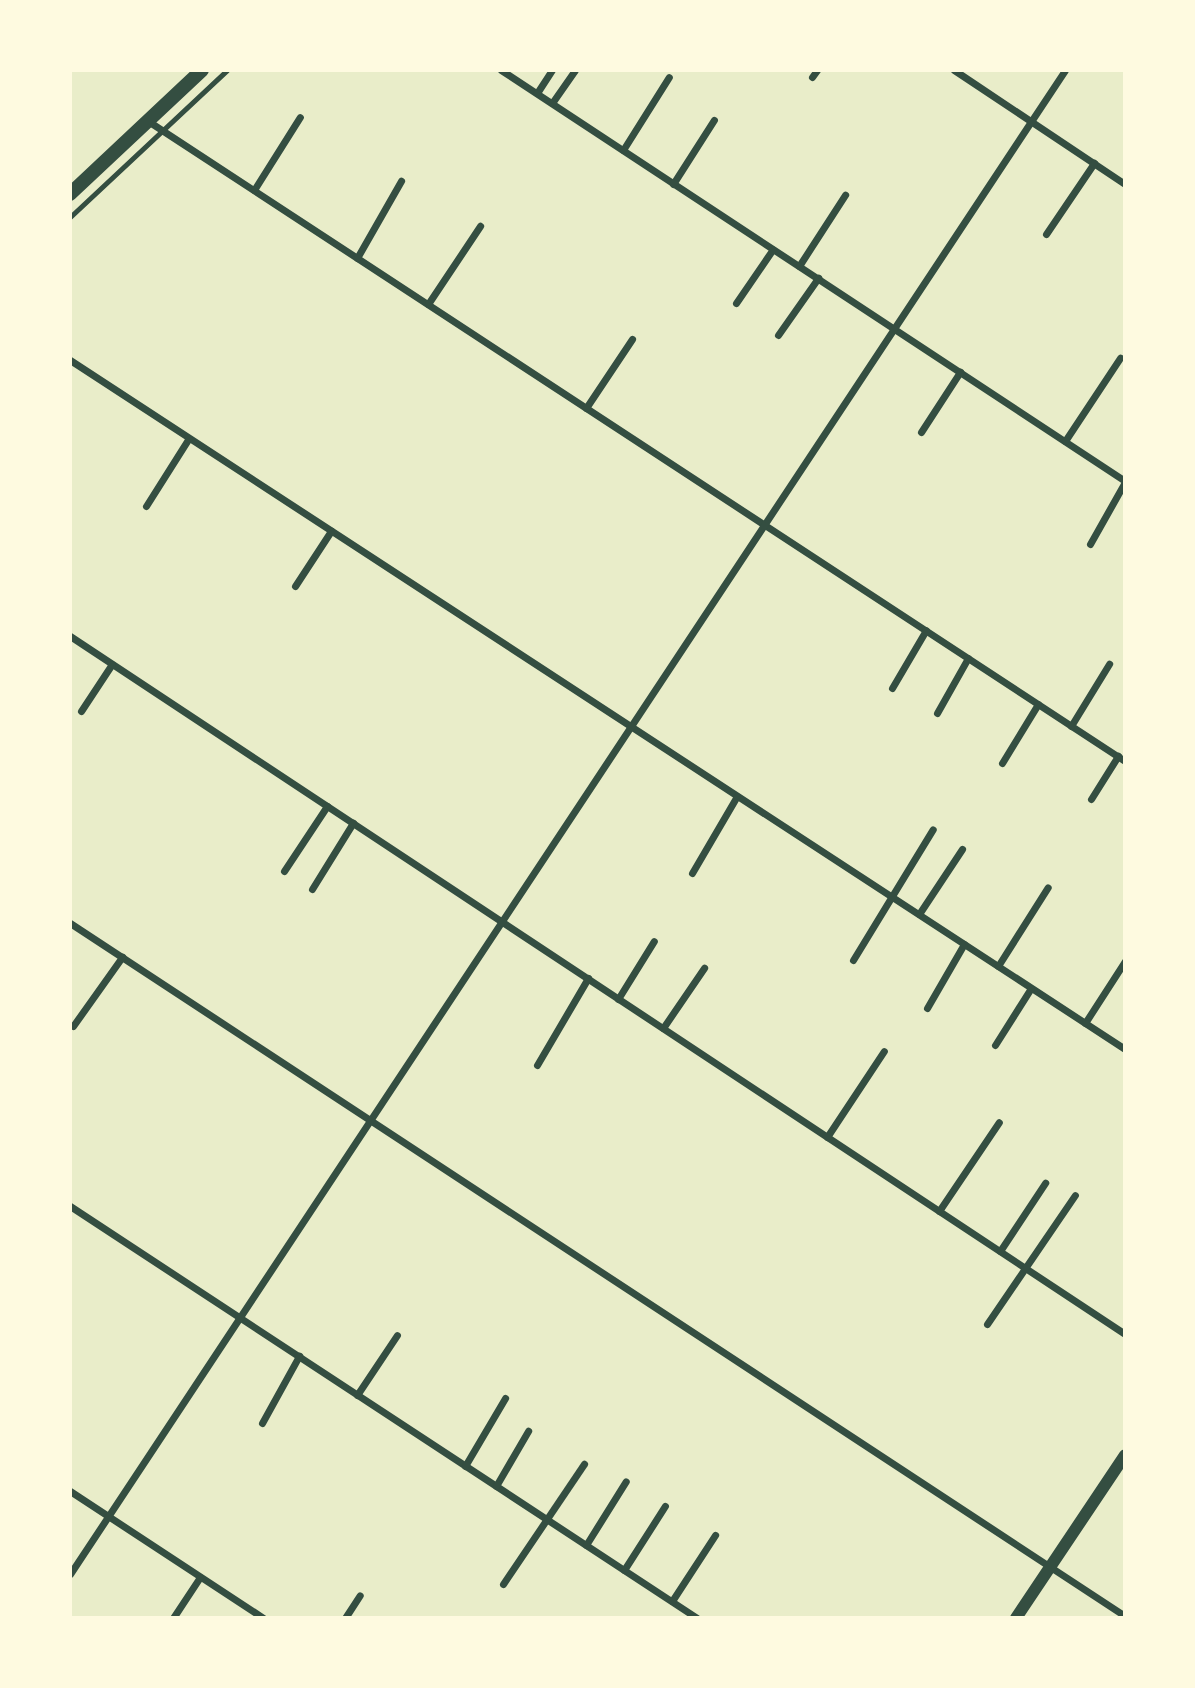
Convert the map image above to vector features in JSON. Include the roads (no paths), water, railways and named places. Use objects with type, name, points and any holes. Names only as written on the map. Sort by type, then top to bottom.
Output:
[{"type":"main road","points":[[70,194],[202,70]]},
{"type":"street","points":[[502,70],[1125,482],[1090,544]]},
{"type":"street","points":[[537,93],[552,70]]},
{"type":"street","points":[[552,103],[575,70]]},
{"type":"street","points":[[954,70],[1125,184]]},
{"type":"street","points":[[70,1574],[1065,70]]},
{"type":"street","points":[[623,150],[669,77]]},
{"type":"street","points":[[254,190],[300,117]]},
{"type":"street","points":[[673,184],[714,120]]},
{"type":"street","points":[[148,121],[1122,758],[1091,799]]},
{"type":"street","points":[[1046,234],[1094,163]]},
{"type":"street","points":[[356,257],[401,181]]},
{"type":"street","points":[[799,266],[845,195]]},
{"type":"street","points":[[428,304],[481,226]]},
{"type":"street","points":[[736,303],[773,249]]},
{"type":"street","points":[[778,335],[817,278]]},
{"type":"street","points":[[586,408],[632,339]]},
{"type":"street","points":[[1065,442],[1120,358]]},
{"type":"street","points":[[70,360],[1125,1049]]},
{"type":"street","points":[[921,432],[960,372]]},
{"type":"street","points":[[146,506],[189,438]]},
{"type":"street","points":[[295,586],[331,531]]},
{"type":"street","points":[[892,688],[926,631]]},
{"type":"street","points":[[70,636],[1125,1334]]},
{"type":"street","points":[[937,713],[968,658]]},
{"type":"street","points":[[81,711],[112,664]]},
{"type":"street","points":[[1071,726],[1109,664]]},
{"type":"street","points":[[1002,763],[1038,704]]},
{"type":"street","points":[[692,873],[737,796]]},
{"type":"street","points":[[284,871],[327,806]]},
{"type":"street","points":[[312,890],[353,823]]},
{"type":"street","points":[[853,960],[933,829]]},
{"type":"street","points":[[919,914],[962,849]]},
{"type":"street","points":[[998,966],[1048,887]]},
{"type":"street","points":[[70,923],[1125,1616]]},
{"type":"street","points":[[618,999],[654,941]]},
{"type":"street","points":[[927,1008],[964,944]]},
{"type":"street","points":[[73,1026],[122,957]]},
{"type":"street","points":[[1085,1023],[1125,961]]},
{"type":"street","points":[[663,1028],[704,968]]},
{"type":"street","points":[[537,1065],[587,978]]},
{"type":"street","points":[[995,1045],[1031,988]]},
{"type":"street","points":[[827,1137],[884,1051]]},
{"type":"street","points":[[939,1211],[999,1122]]},
{"type":"street","points":[[1000,1251],[1045,1183]]},
{"type":"street","points":[[987,1324],[1075,1195]]},
{"type":"street","points":[[70,1206],[697,1618]]},
{"type":"street","points":[[357,1395],[397,1335]]},
{"type":"street","points":[[262,1423],[299,1356]]},
{"type":"street","points":[[465,1465],[505,1398]]},
{"type":"street","points":[[496,1486],[527,1432]]},
{"type":"street","points":[[1016,1618],[1125,1455]]},
{"type":"street","points":[[503,1584],[584,1464]]},
{"type":"street","points":[[586,1545],[626,1481]]},
{"type":"street","points":[[70,1491],[264,1618]]},
{"type":"street","points":[[624,1570],[665,1506]]},
{"type":"street","points":[[672,1601],[715,1535]]},
{"type":"street","points":[[173,1618],[200,1577]]},
{"type":"street","points":[[345,1618],[360,1595]]},
{"type":"lane","points":[[70,217],[227,70]]}]
